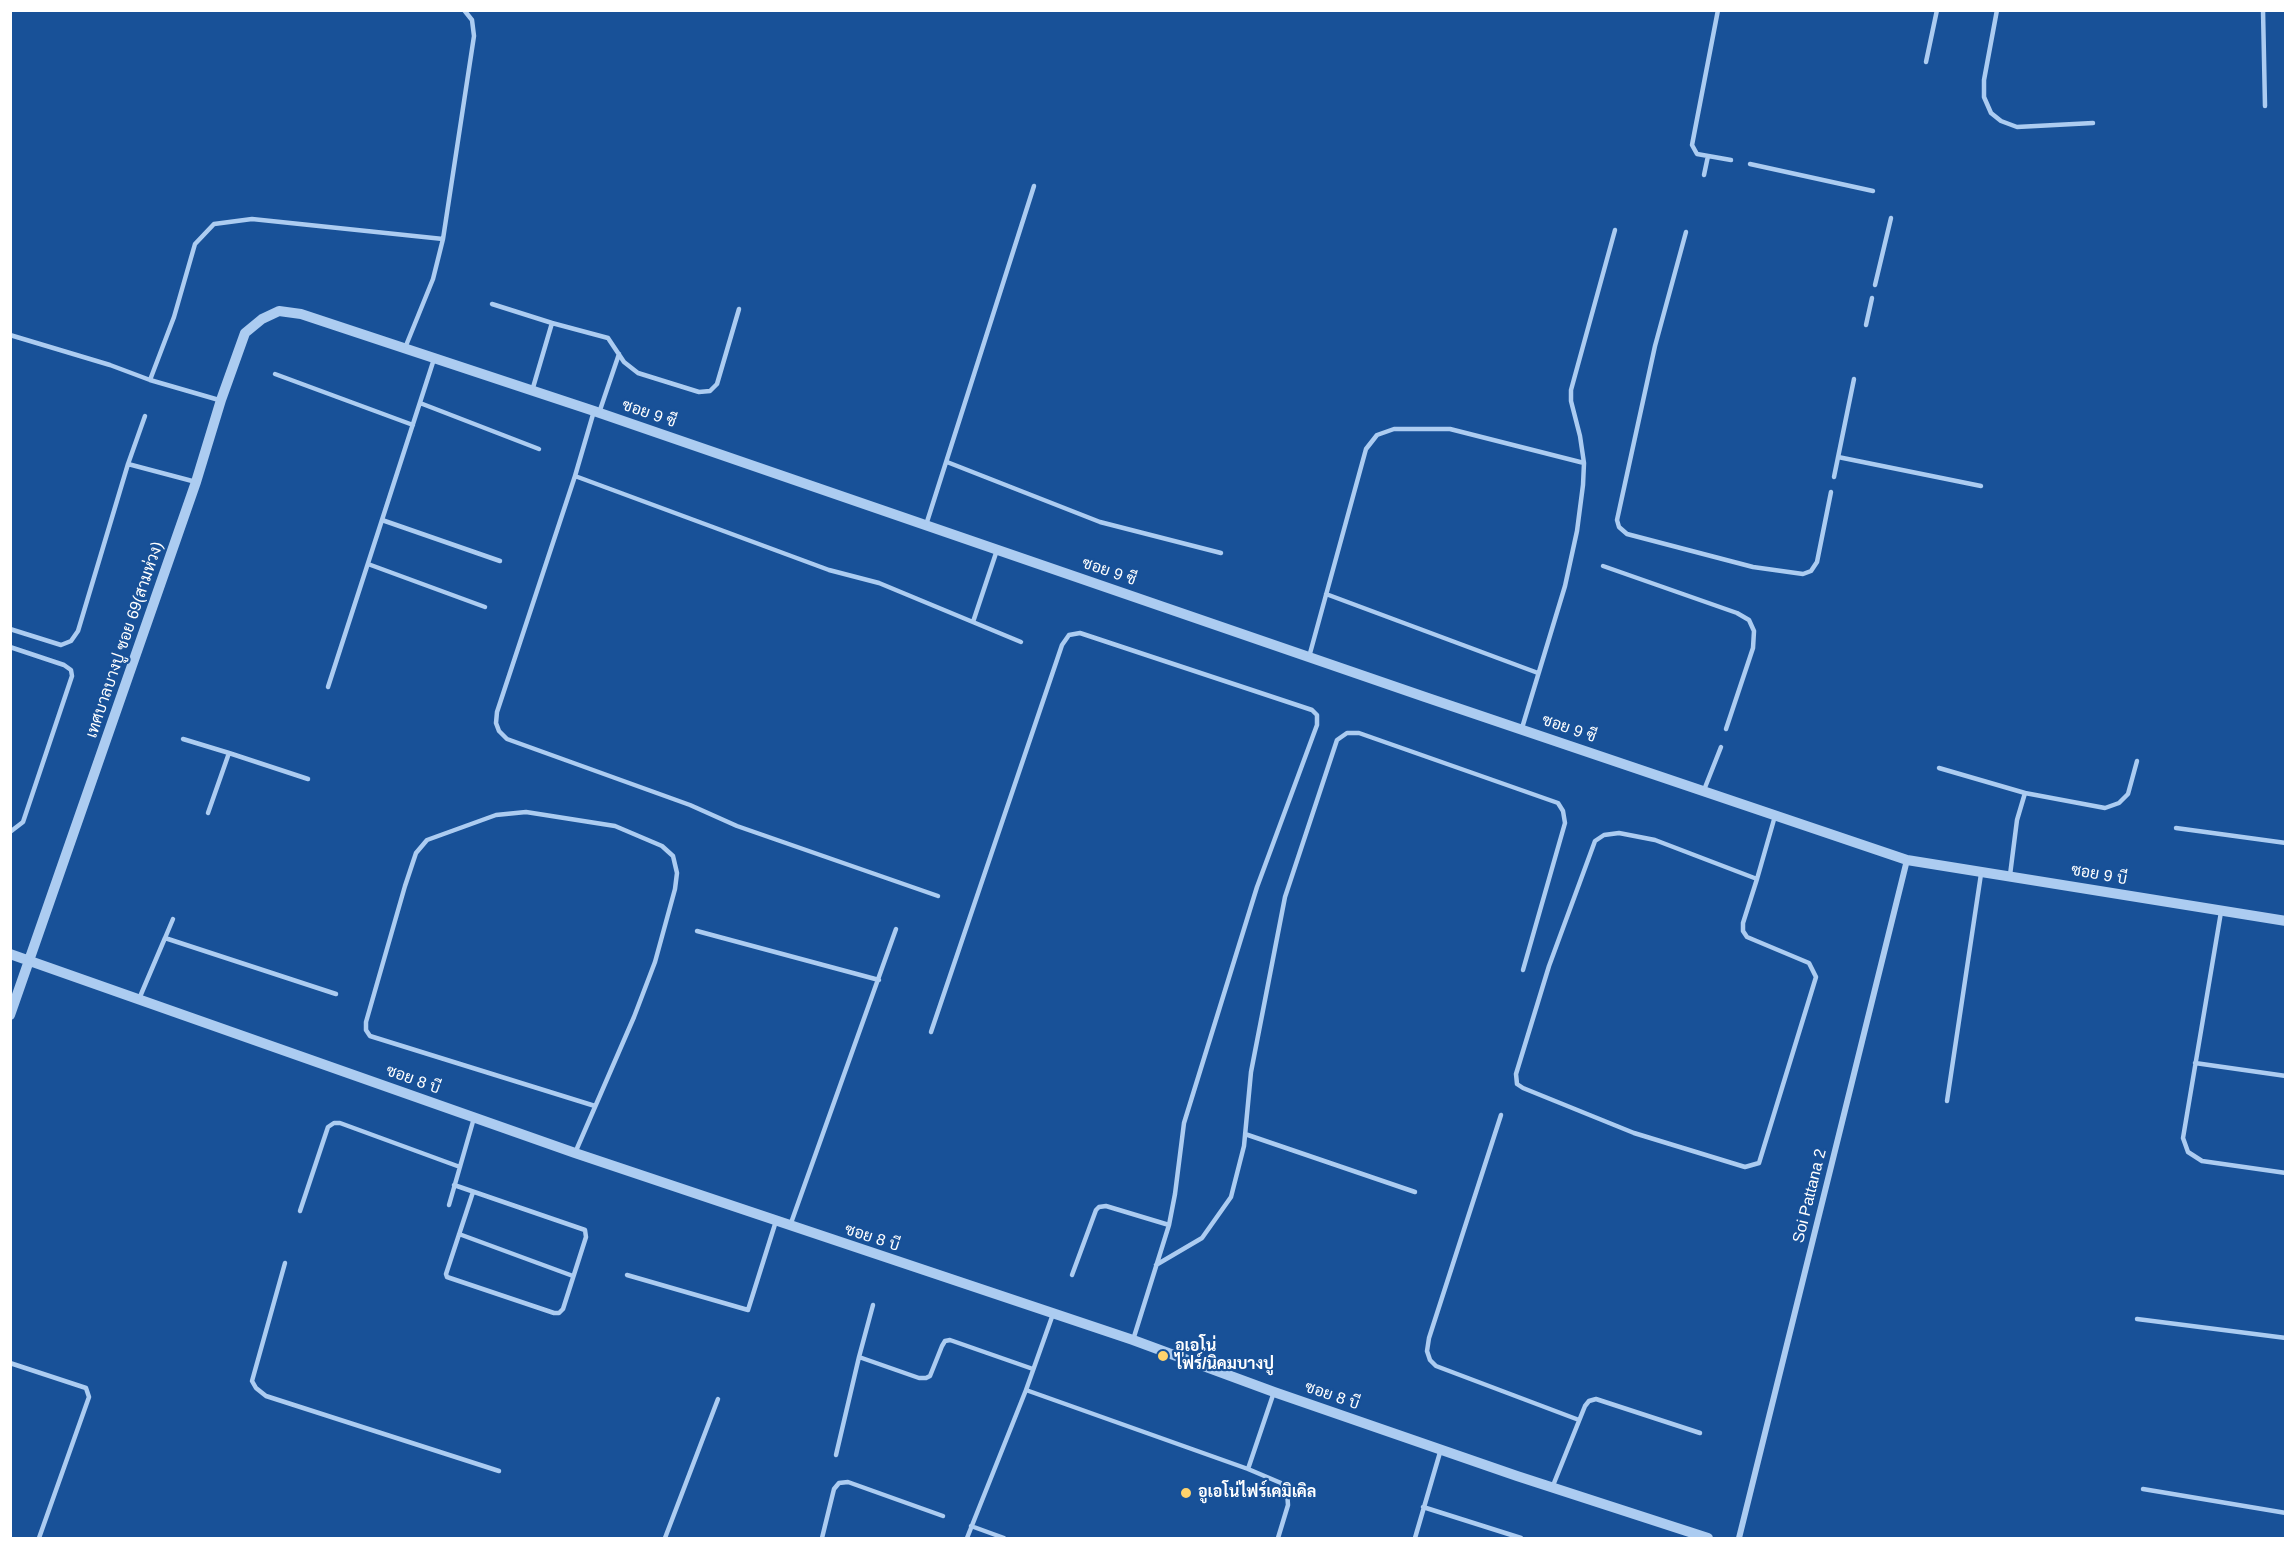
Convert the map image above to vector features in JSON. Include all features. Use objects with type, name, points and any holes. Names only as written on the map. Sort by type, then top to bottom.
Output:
[{"type":"street","name":"เทศบาลบางปู ซอย 69(สามห่วง)","points":[[10,1015],[196,482],[221,400],[245,333],[262,319],[279,311],[301,314]]},
{"type":"street","name":"ซอย 9 ซี","points":[[301,314],[597,412],[1907,860]]},
{"type":"street","name":"ซอย 9 บี","points":[[1907,860],[2286,921]]},
{"type":"street","name":"Soi Pattana 2","points":[[1739,1539],[1907,860]]},
{"type":"street","name":"ซอย 8 บี","points":[[10,954],[575,1153],[1133,1340],[1274,1392],[1708,1539]]},
{"type":"lane","points":[[405,348],[434,279],[443,239],[474,36],[472,20],[464,10]]},
{"type":"lane","points":[[1718,10],[1692,145],[1697,154],[1731,160]]},
{"type":"lane","points":[[1926,62],[1937,10]]},
{"type":"lane","points":[[1997,10],[1984,80],[1984,97],[1991,113],[2001,121],[2017,127],[2093,123]]},
{"type":"lane","points":[[2263,10],[2265,106]]},
{"type":"lane","points":[[1704,175],[1708,156]]},
{"type":"lane","points":[[1750,164],[1873,191]]},
{"type":"lane","points":[[926,525],[1034,186]]},
{"type":"lane","points":[[1875,285],[1891,218]]},
{"type":"lane","points":[[150,380],[174,317],[195,244],[214,224],[252,219],[443,239]]},
{"type":"lane","points":[[1522,728],[1565,586],[1577,531],[1584,462],[1571,401],[1572,390],[1615,230]]},
{"type":"lane","points":[[1686,232],[1655,346],[1617,520],[1619,527],[1627,534],[1753,567],[1803,574],[1811,571],[1817,562],[1832,492]]},
{"type":"lane","points":[[1866,326],[1872,298]]},
{"type":"lane","points":[[492,304],[608,338],[624,362],[638,373],[699,392],[710,391],[717,384],[739,309]]},
{"type":"lane","points":[[532,391],[552,323]]},
{"type":"lane","points":[[10,335],[221,400]]},
{"type":"lane","points":[[619,354],[575,476],[497,712],[496,723],[499,731],[507,739],[690,805],[736,826],[938,896]]},
{"type":"lane","points":[[328,687],[434,359]]},
{"type":"lane","points":[[275,374],[413,425]]},
{"type":"lane","points":[[1834,477],[1854,379]]},
{"type":"lane","points":[[420,403],[539,449]]},
{"type":"lane","points":[[10,629],[61,645],[71,641],[78,631],[128,464],[145,416]]},
{"type":"lane","points":[[1309,657],[1366,449],[1377,435],[1394,429],[1450,429],[1584,462]]},
{"type":"lane","points":[[1838,457],[1981,486]]},
{"type":"lane","points":[[947,462],[1100,522],[1221,553]]},
{"type":"lane","points":[[128,464],[196,482]]},
{"type":"lane","points":[[575,476],[829,570],[879,582],[1021,642]]},
{"type":"lane","points":[[382,520],[500,561]]},
{"type":"lane","points":[[974,622],[997,550]]},
{"type":"lane","points":[[368,564],[485,607]]},
{"type":"lane","points":[[1603,566],[1737,613],[1749,620],[1754,631],[1753,648],[1726,729]]},
{"type":"lane","points":[[1326,594],[1538,674]]},
{"type":"lane","points":[[931,1032],[1062,645],[1069,635],[1080,633],[1312,710],[1317,715],[1317,724],[1257,887],[1184,1123],[1169,1225],[1133,1340]]},
{"type":"lane","points":[[10,647],[64,665],[70,670],[72,676],[23,822],[10,832]]},
{"type":"lane","points":[[1156,1265],[1202,1238],[1230,1197],[1245,1134],[1251,1072],[1286,897],[1337,740],[1347,733],[1359,734],[1558,803],[1563,811],[1565,823],[1523,970]]},
{"type":"lane","points":[[183,739],[308,778]]},
{"type":"lane","points":[[1704,792],[1720,747]]},
{"type":"lane","points":[[208,813],[229,753]]},
{"type":"lane","points":[[1939,768],[2025,793],[2105,807],[2120,803],[2128,794],[2136,760]]},
{"type":"lane","points":[[2010,875],[2017,820],[2025,793]]},
{"type":"lane","points":[[575,1153],[634,1017],[655,962],[675,889],[677,873],[673,856],[662,846],[615,826],[526,812],[496,815],[427,840],[416,853],[405,886],[366,1022],[366,1030],[370,1036],[595,1106]]},
{"type":"lane","points":[[1757,879],[1655,840],[1619,833],[1604,835],[1595,841],[1549,966],[1516,1074],[1517,1084],[1634,1133],[1744,1167],[1759,1163],[1816,977],[1809,963],[1747,937],[1743,931],[1743,923],[1757,879],[1776,816]]},
{"type":"lane","points":[[2175,828],[2286,843]]},
{"type":"lane","points":[[1947,1101],[1981,871]]},
{"type":"lane","points":[[2221,912],[2183,1138],[2188,1152],[2202,1161],[2286,1173]]},
{"type":"lane","points":[[139,999],[172,919]]},
{"type":"lane","points":[[790,1226],[896,929]]},
{"type":"lane","points":[[698,931],[879,980]]},
{"type":"lane","points":[[165,938],[336,994]]},
{"type":"lane","points":[[2195,1063],[2286,1076]]},
{"type":"lane","points":[[1501,1116],[1429,1338],[1427,1351],[1430,1360],[1436,1366],[1580,1420]]},
{"type":"lane","points":[[449,1205],[474,1118]]},
{"type":"lane","points":[[300,1211],[328,1127],[334,1123],[340,1123],[460,1167]]},
{"type":"lane","points":[[1245,1134],[1415,1192]]},
{"type":"lane","points":[[454,1185],[585,1230],[586,1237],[562,1310],[554,1313],[449,1278],[446,1274],[473,1192]]},
{"type":"lane","points":[[1072,1275],[1099,1207],[1106,1206],[1169,1225]]},
{"type":"lane","points":[[746,1317],[776,1221]]},
{"type":"lane","points":[[459,1234],[573,1276]]},
{"type":"lane","points":[[285,1263],[252,1381],[256,1388],[266,1396],[499,1471]]},
{"type":"lane","points":[[627,1275],[748,1310]]},
{"type":"lane","points":[[836,1455],[873,1305]]},
{"type":"lane","points":[[967,1539],[1026,1390],[1053,1314]]},
{"type":"lane","points":[[2137,1319],[2286,1338]]},
{"type":"lane","points":[[859,1357],[926,1378],[930,1376],[945,1341],[950,1340],[1033,1369]]},
{"type":"lane","points":[[10,1363],[86,1388],[89,1397],[39,1539]]},
{"type":"lane","points":[[1026,1390],[1248,1469],[1281,1483],[1287,1491],[1288,1505],[1278,1539]]},
{"type":"lane","points":[[1248,1469],[1274,1392]]},
{"type":"lane","points":[[665,1539],[718,1399]]},
{"type":"lane","points":[[1552,1488],[1589,1401],[1596,1399],[1700,1433]]},
{"type":"lane","points":[[1415,1539],[1441,1449]]},
{"type":"lane","points":[[822,1539],[834,1489],[838,1483],[848,1482],[943,1516]]},
{"type":"lane","points":[[2143,1489],[2286,1513]]},
{"type":"lane","points":[[1423,1507],[1521,1539]]},
{"type":"lane","points":[[971,1526],[1004,1539]]},
{"type":"place","name":"อูเอโน่ ไฟร์/นิคมบางปู","points":[[1163,1356]]},
{"type":"place","name":"อูเอโน่ไฟร์เคมิเคิล","points":[[1186,1493]]}]
